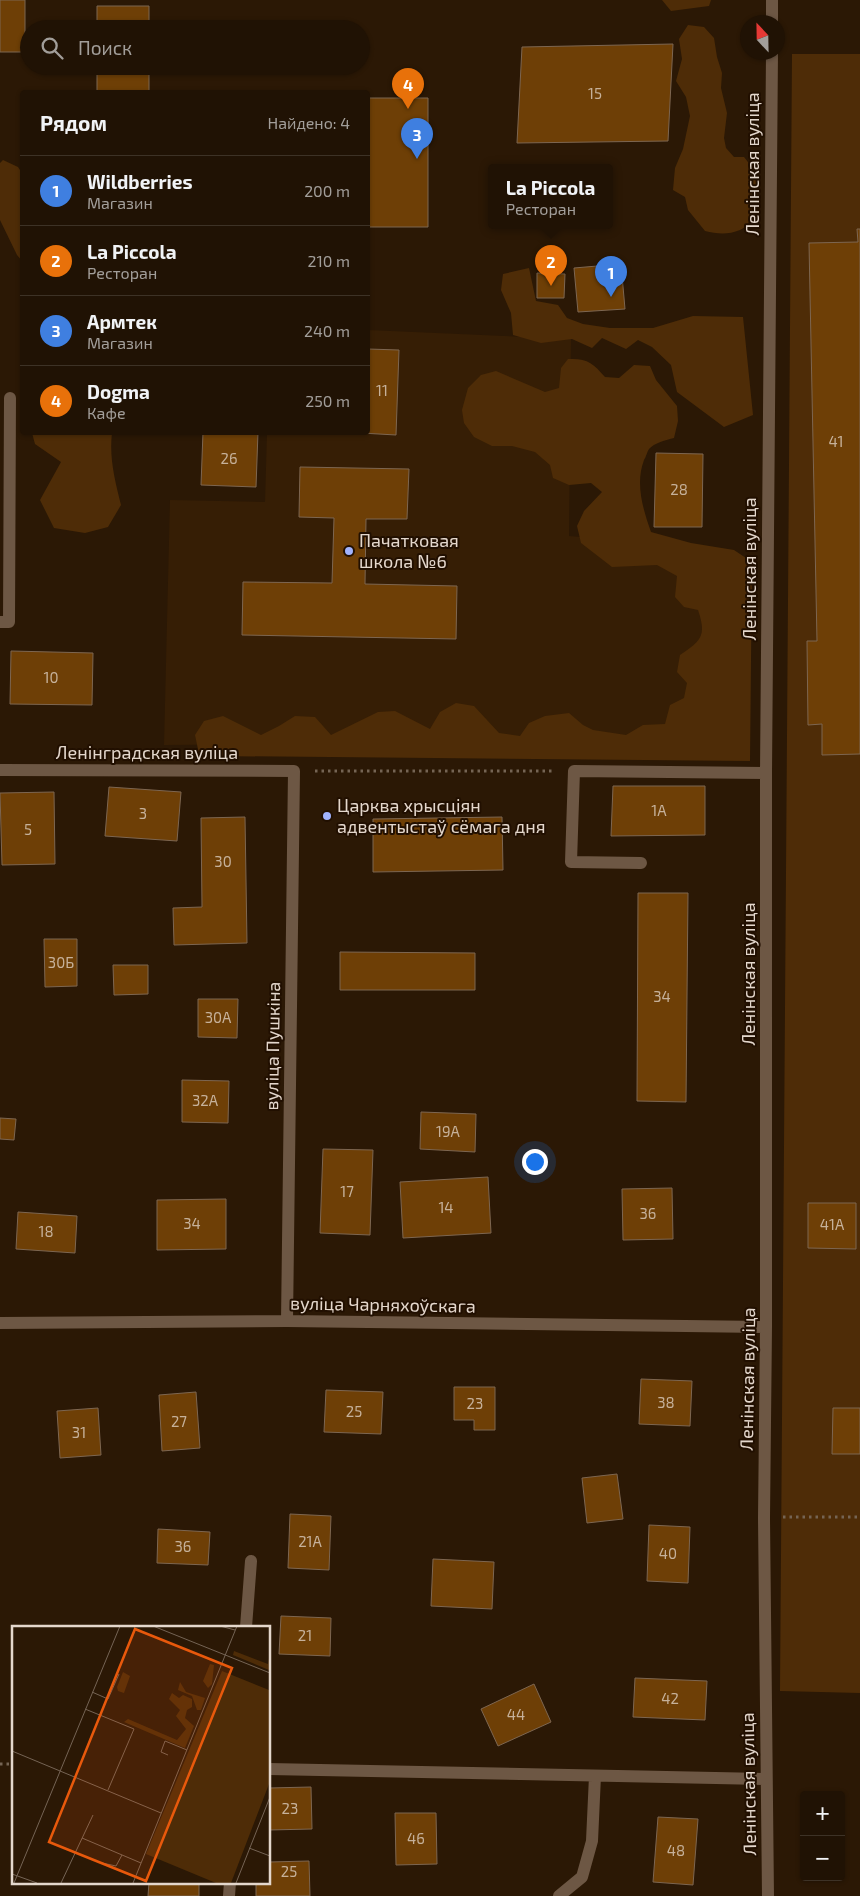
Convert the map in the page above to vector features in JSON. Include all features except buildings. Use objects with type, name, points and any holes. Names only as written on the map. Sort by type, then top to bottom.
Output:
[{"type":"street","points":[[772,0],[772,15]]},
{"type":"street","name":"Ленінская вуліца","points":[[768,1896],[764,1518],[766,773],[772,60]]},
{"type":"street","points":[[0,622],[9,622],[10,398]]},
{"type":"street","name":"Ленінградская вуліца","points":[[0,770],[294,771]]},
{"type":"street","name":"вуліца Пушкіна","points":[[287,1322],[294,771]]},
{"type":"street","points":[[641,863],[571,862],[574,771],[766,773]]},
{"type":"street","name":"вуліца Чарняхоўскага","points":[[0,1323],[287,1322],[766,1327]]},
{"type":"street","points":[[246,1626],[251,1561]]},
{"type":"street","points":[[270,1769],[766,1779]]},
{"type":"street","points":[[560,1896],[582,1877],[592,1840],[595,1776]]},
{"type":"path","points":[[294,771],[574,771]]},
{"type":"path","points":[[764,1518],[860,1517]]},
{"type":"shaded area","points":[[662,0],[711,0],[709,6],[671,11]]},
{"type":"shaded area","points":[[688,25],[704,27],[714,38],[722,73],[721,88],[727,113],[724,138],[726,148],[734,157],[744,157],[752,168],[757,181],[758,194],[753,216],[745,227],[731,233],[705,231],[688,210],[685,197],[673,190],[675,168],[683,149],[690,116],[686,97],[676,81],[682,59],[679,39]]},
{"type":"shaded area","points":[[792,54],[860,54],[860,1693],[780,1691]]},
{"type":"shaded area","points":[[3,160],[18,167],[20,170],[20,259],[0,220],[0,163]]},
{"type":"shaded area","points":[[529,268],[536,301],[558,305],[567,318],[583,324],[610,328],[653,328],[693,316],[743,317],[753,415],[724,427],[677,392],[671,365],[652,347],[638,340],[626,349],[602,338],[592,348],[572,339],[541,343],[513,335],[511,313],[501,290],[503,274]]},
{"type":"shaded area","points":[[370,330],[571,339],[569,536],[714,548],[707,740],[164,745],[170,500],[265,502],[267,435],[370,435]]},
{"type":"shaded area","points":[[568,359],[580,359],[589,362],[605,377],[619,378],[634,365],[650,366],[656,380],[677,406],[678,421],[674,438],[651,447],[641,469],[641,496],[651,532],[691,543],[734,550],[752,562],[750,761],[215,756],[199,754],[195,735],[204,721],[223,716],[261,735],[295,716],[315,717],[331,735],[378,712],[395,711],[430,729],[440,712],[456,703],[474,706],[499,733],[520,736],[529,723],[545,716],[569,713],[583,725],[593,730],[626,735],[643,725],[665,724],[670,705],[684,698],[687,683],[677,672],[680,655],[693,646],[702,632],[698,610],[684,607],[675,597],[677,576],[657,565],[612,567],[581,543],[577,526],[584,511],[602,492],[591,483],[569,485],[553,478],[550,465],[535,452],[512,446],[492,446],[474,437],[464,423],[462,410],[468,388],[481,375],[496,371],[545,392],[559,388],[561,368]]},
{"type":"shaded area","points":[[33,435],[112,435],[112,460],[121,505],[108,527],[85,533],[54,528],[40,500],[61,462],[35,444]]},
{"type":"place","name":"Dogma","points":[[408,109]]},
{"type":"place","name":"Армтек","points":[[417,159]]},
{"type":"place","name":"La Piccola","points":[[551,286]]},
{"type":"place","name":"Wildberries","points":[[611,297]]},
{"type":"place","name":"Пачатковая школа №6","points":[[349,551]]},
{"type":"place","name":"Царква хрысціян адвентыстаў сёмага дня","points":[[327,816]]}]
